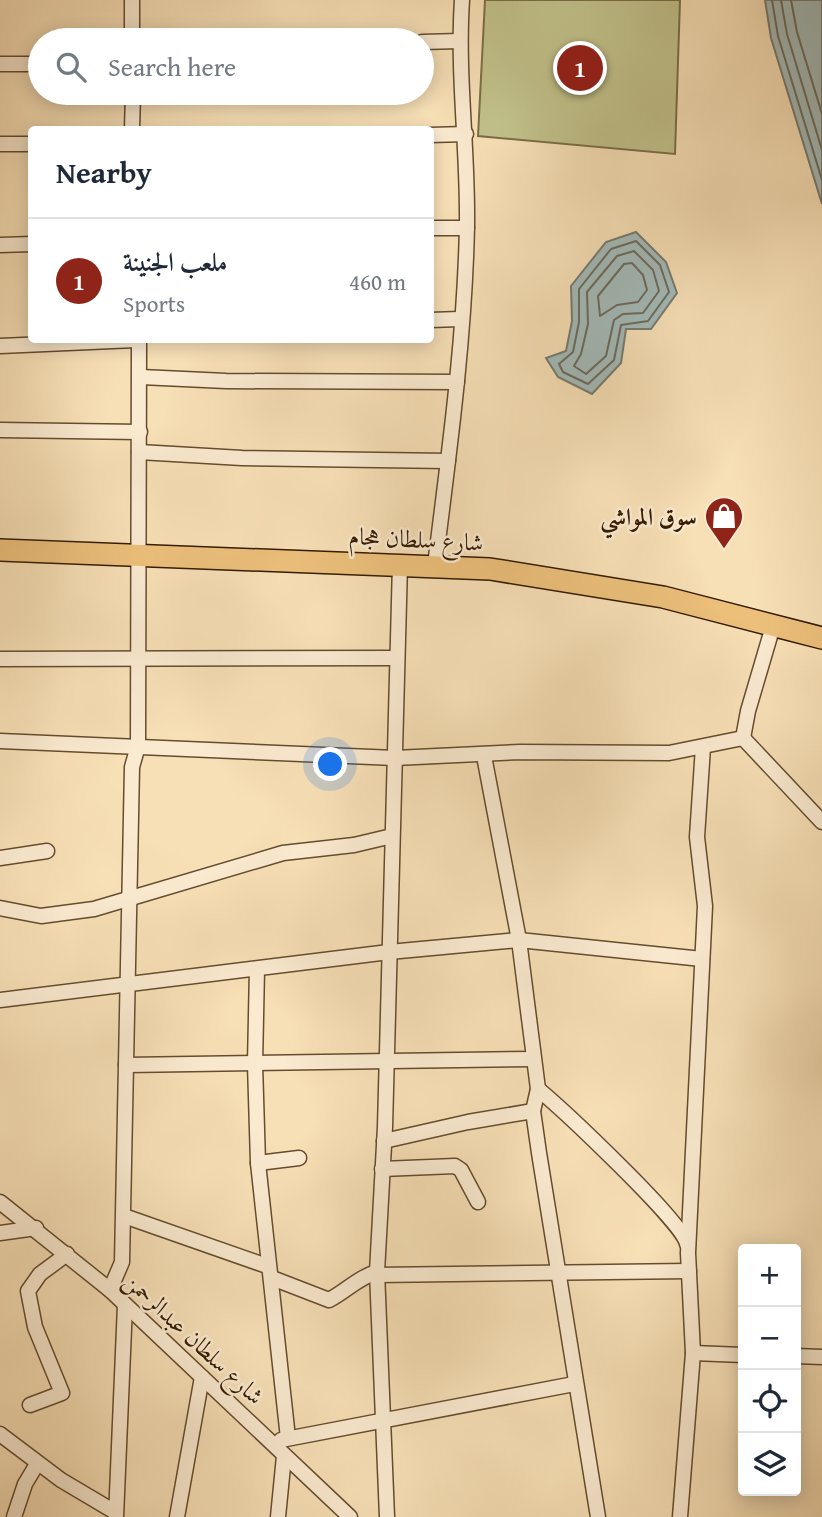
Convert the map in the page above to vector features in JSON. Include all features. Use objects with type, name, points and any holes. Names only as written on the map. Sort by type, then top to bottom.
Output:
[{"type":"highway","name":"شارع سلطان هجام","points":[[0,550],[435,565],[535,574],[726,612],[822,638]]},
{"type":"street","points":[[132,0],[132,28]]},
{"type":"street","points":[[435,565],[457,383],[467,228],[466,134],[459,41],[462,0]]},
{"type":"street","points":[[434,42],[459,41]]},
{"type":"street","points":[[0,64],[28,64]]},
{"type":"street","points":[[132,126],[133,105]]},
{"type":"street","points":[[434,135],[466,134]]},
{"type":"street","points":[[0,144],[28,144]]},
{"type":"street","points":[[434,228],[467,228]]},
{"type":"street","points":[[0,245],[28,244]]},
{"type":"street","points":[[434,320],[460,319]]},
{"type":"street","points":[[0,346],[68,343]]},
{"type":"street","points":[[110,1290],[122,1262],[132,767],[138,746],[137,555],[141,377],[137,343]]},
{"type":"street","points":[[141,377],[226,381],[457,383]]},
{"type":"street","points":[[0,430],[140,432]]},
{"type":"street","points":[[139,452],[242,458],[448,461]]},
{"type":"street","points":[[387,1517],[377,1273],[384,1141],[400,564]]},
{"type":"street","points":[[743,738],[748,711],[773,626]]},
{"type":"street","points":[[0,659],[396,658]]},
{"type":"street","points":[[0,741],[395,758],[484,756],[520,752],[669,754],[743,738]]},
{"type":"street","points":[[743,738],[822,822]]},
{"type":"street","points":[[688,1253],[705,905],[697,815],[703,747]]},
{"type":"street","points":[[484,756],[519,940],[538,1089],[533,1111],[574,1384],[598,1517]]},
{"type":"street","points":[[0,908],[41,916],[130,900],[283,853],[354,845],[392,836]]},
{"type":"street","points":[[0,858],[47,851]]},
{"type":"street","points":[[0,1000],[389,952],[519,940],[702,958]]},
{"type":"street","points":[[257,969],[255,1064],[258,1163],[288,1438]]},
{"type":"street","points":[[126,1065],[533,1059]]},
{"type":"street","points":[[538,1089],[576,1121],[686,1238],[693,1353],[680,1517]]},
{"type":"street","points":[[384,1141],[533,1111]]},
{"type":"street","points":[[258,1163],[299,1158]]},
{"type":"street","points":[[382,1168],[455,1166],[461,1170],[478,1202]]},
{"type":"street","name":"شارع سلطان عبدالرحمن","points":[[0,1202],[36,1228],[110,1290],[350,1517]]},
{"type":"street","points":[[124,1216],[270,1272],[328,1300],[345,1292],[366,1275],[377,1273],[689,1271]]},
{"type":"street","points":[[0,1233],[36,1228]]},
{"type":"street","points":[[30,1405],[62,1393],[35,1327],[29,1291],[32,1281],[67,1254]]},
{"type":"street","points":[[0,1455],[4,1437],[37,1464],[116,1514],[125,1305]]},
{"type":"street","points":[[693,1353],[738,1355]]},
{"type":"street","points":[[801,1356],[822,1357]]},
{"type":"street","points":[[177,1517],[202,1377]]},
{"type":"street","points":[[273,1443],[574,1384]]},
{"type":"street","points":[[278,1517],[284,1456]]},
{"type":"street","points":[[14,1517],[25,1484],[37,1464]]},
{"type":"green space","points":[[485,0],[680,0],[675,154],[478,136]]},
{"type":"water","points":[[765,0],[822,0],[822,204],[771,38]]},
{"type":"water","points":[[636,232],[666,262],[677,293],[651,329],[626,329],[621,363],[592,394],[558,377],[546,358],[566,351],[572,321],[571,286],[606,242]]},
{"type":"place","name":"ملعب الجنينة","points":[[580,68]]},
{"type":"place","name":"سوق المواشي","points":[[724,550]]}]
